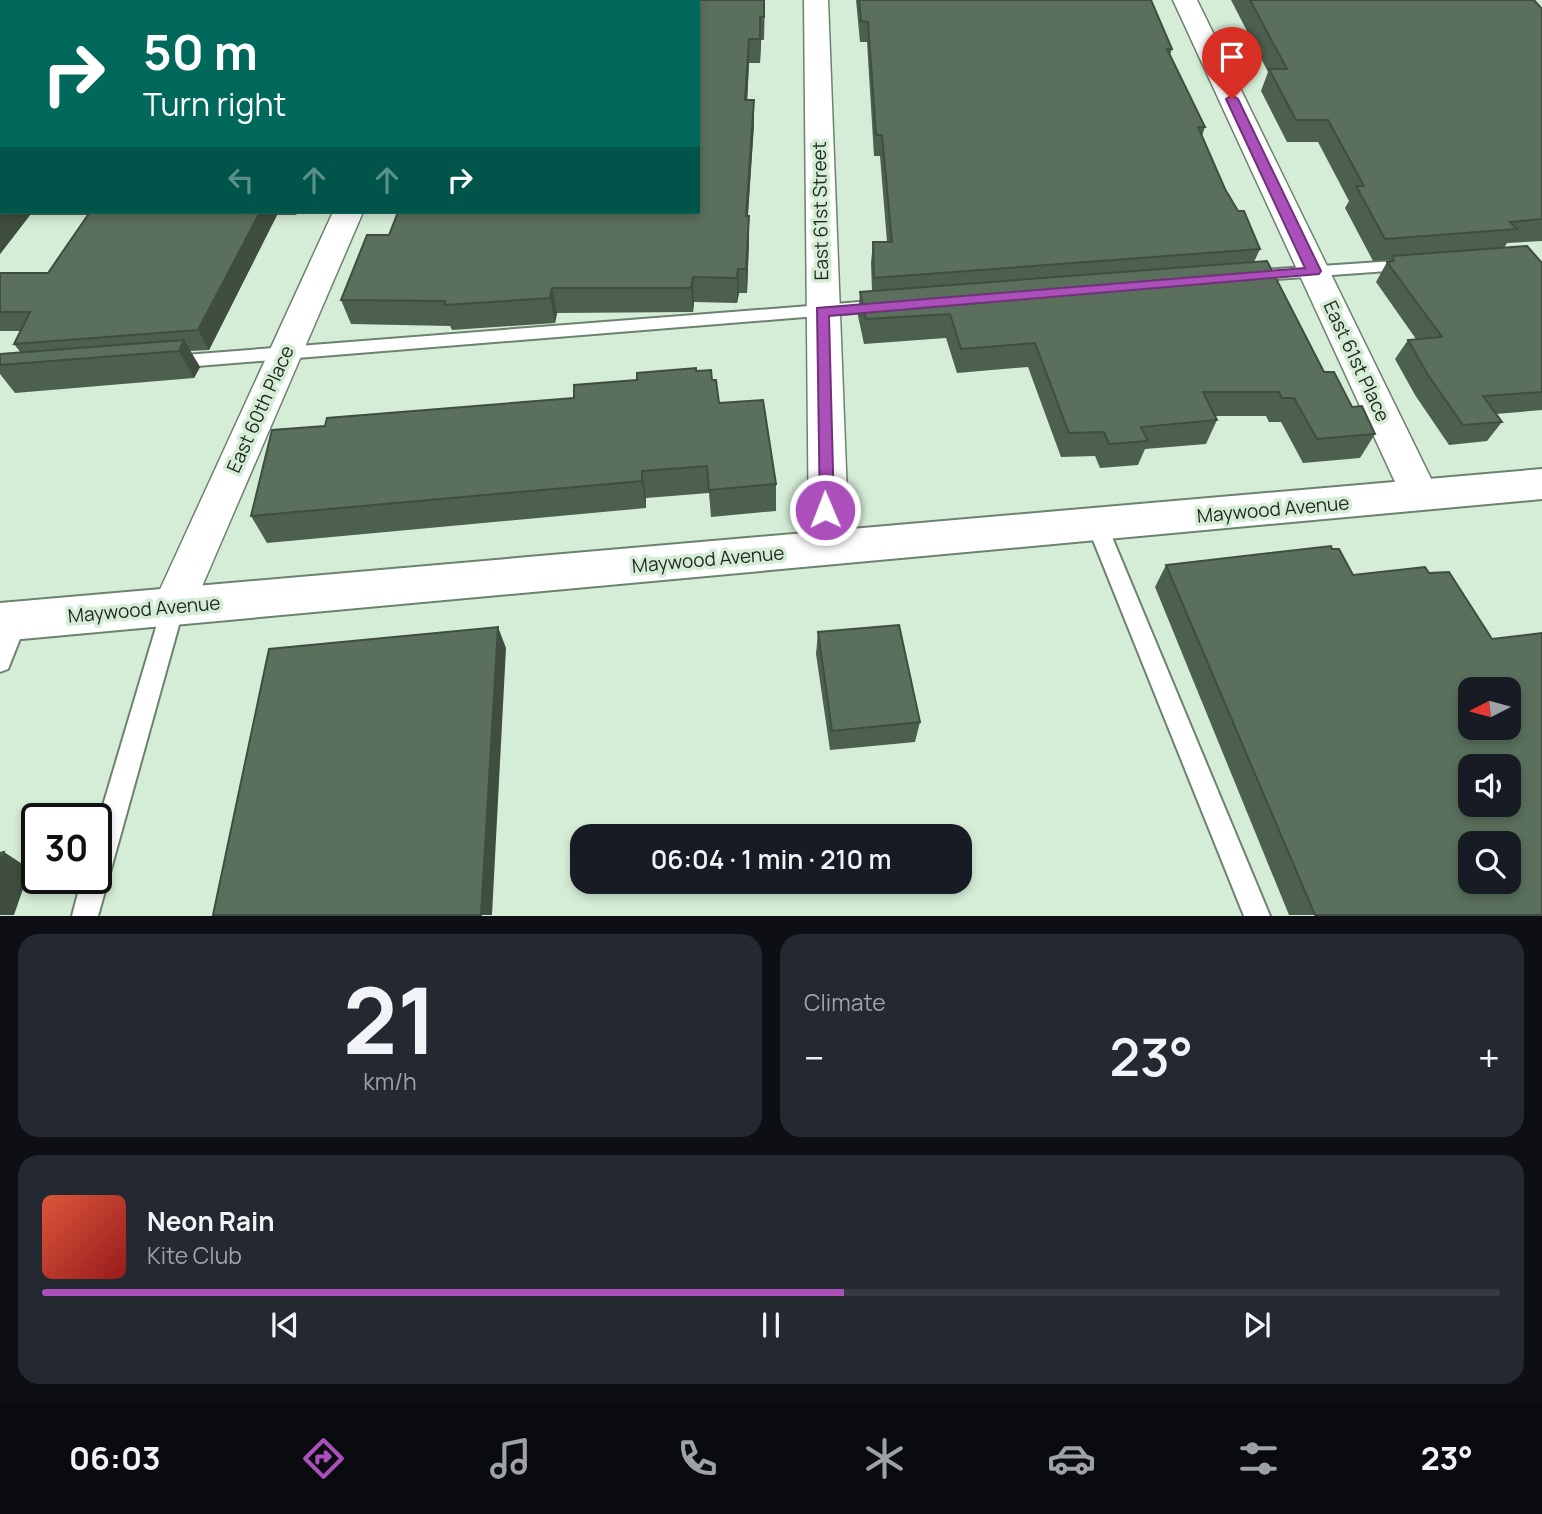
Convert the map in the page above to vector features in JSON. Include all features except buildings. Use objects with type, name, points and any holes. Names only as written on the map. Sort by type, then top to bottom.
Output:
[{"type":"street","name":"East 61st Street","points":[[816,0],[829,548]]},
{"type":"street","name":"East 61st Place","points":[[1185,0],[1420,495]]},
{"type":"street","name":"East 60th Place","points":[[173,607],[347,214]]},
{"type":"street","name":"Maywood Avenue","points":[[8,621],[1542,484]]},
{"type":"lane","points":[[1232,278],[1421,264]]},
{"type":"lane","points":[[149,363],[904,305]]},
{"type":"lane","points":[[1097,525],[1257,915]]},
{"type":"lane","points":[[112,818],[173,607]]},
{"type":"lane","points":[[0,662],[8,621]]},
{"type":"lane","points":[[85,915],[91,894]]},
{"type":"route","points":[[825,510],[822,312],[1314,271],[1232,99]]}]
